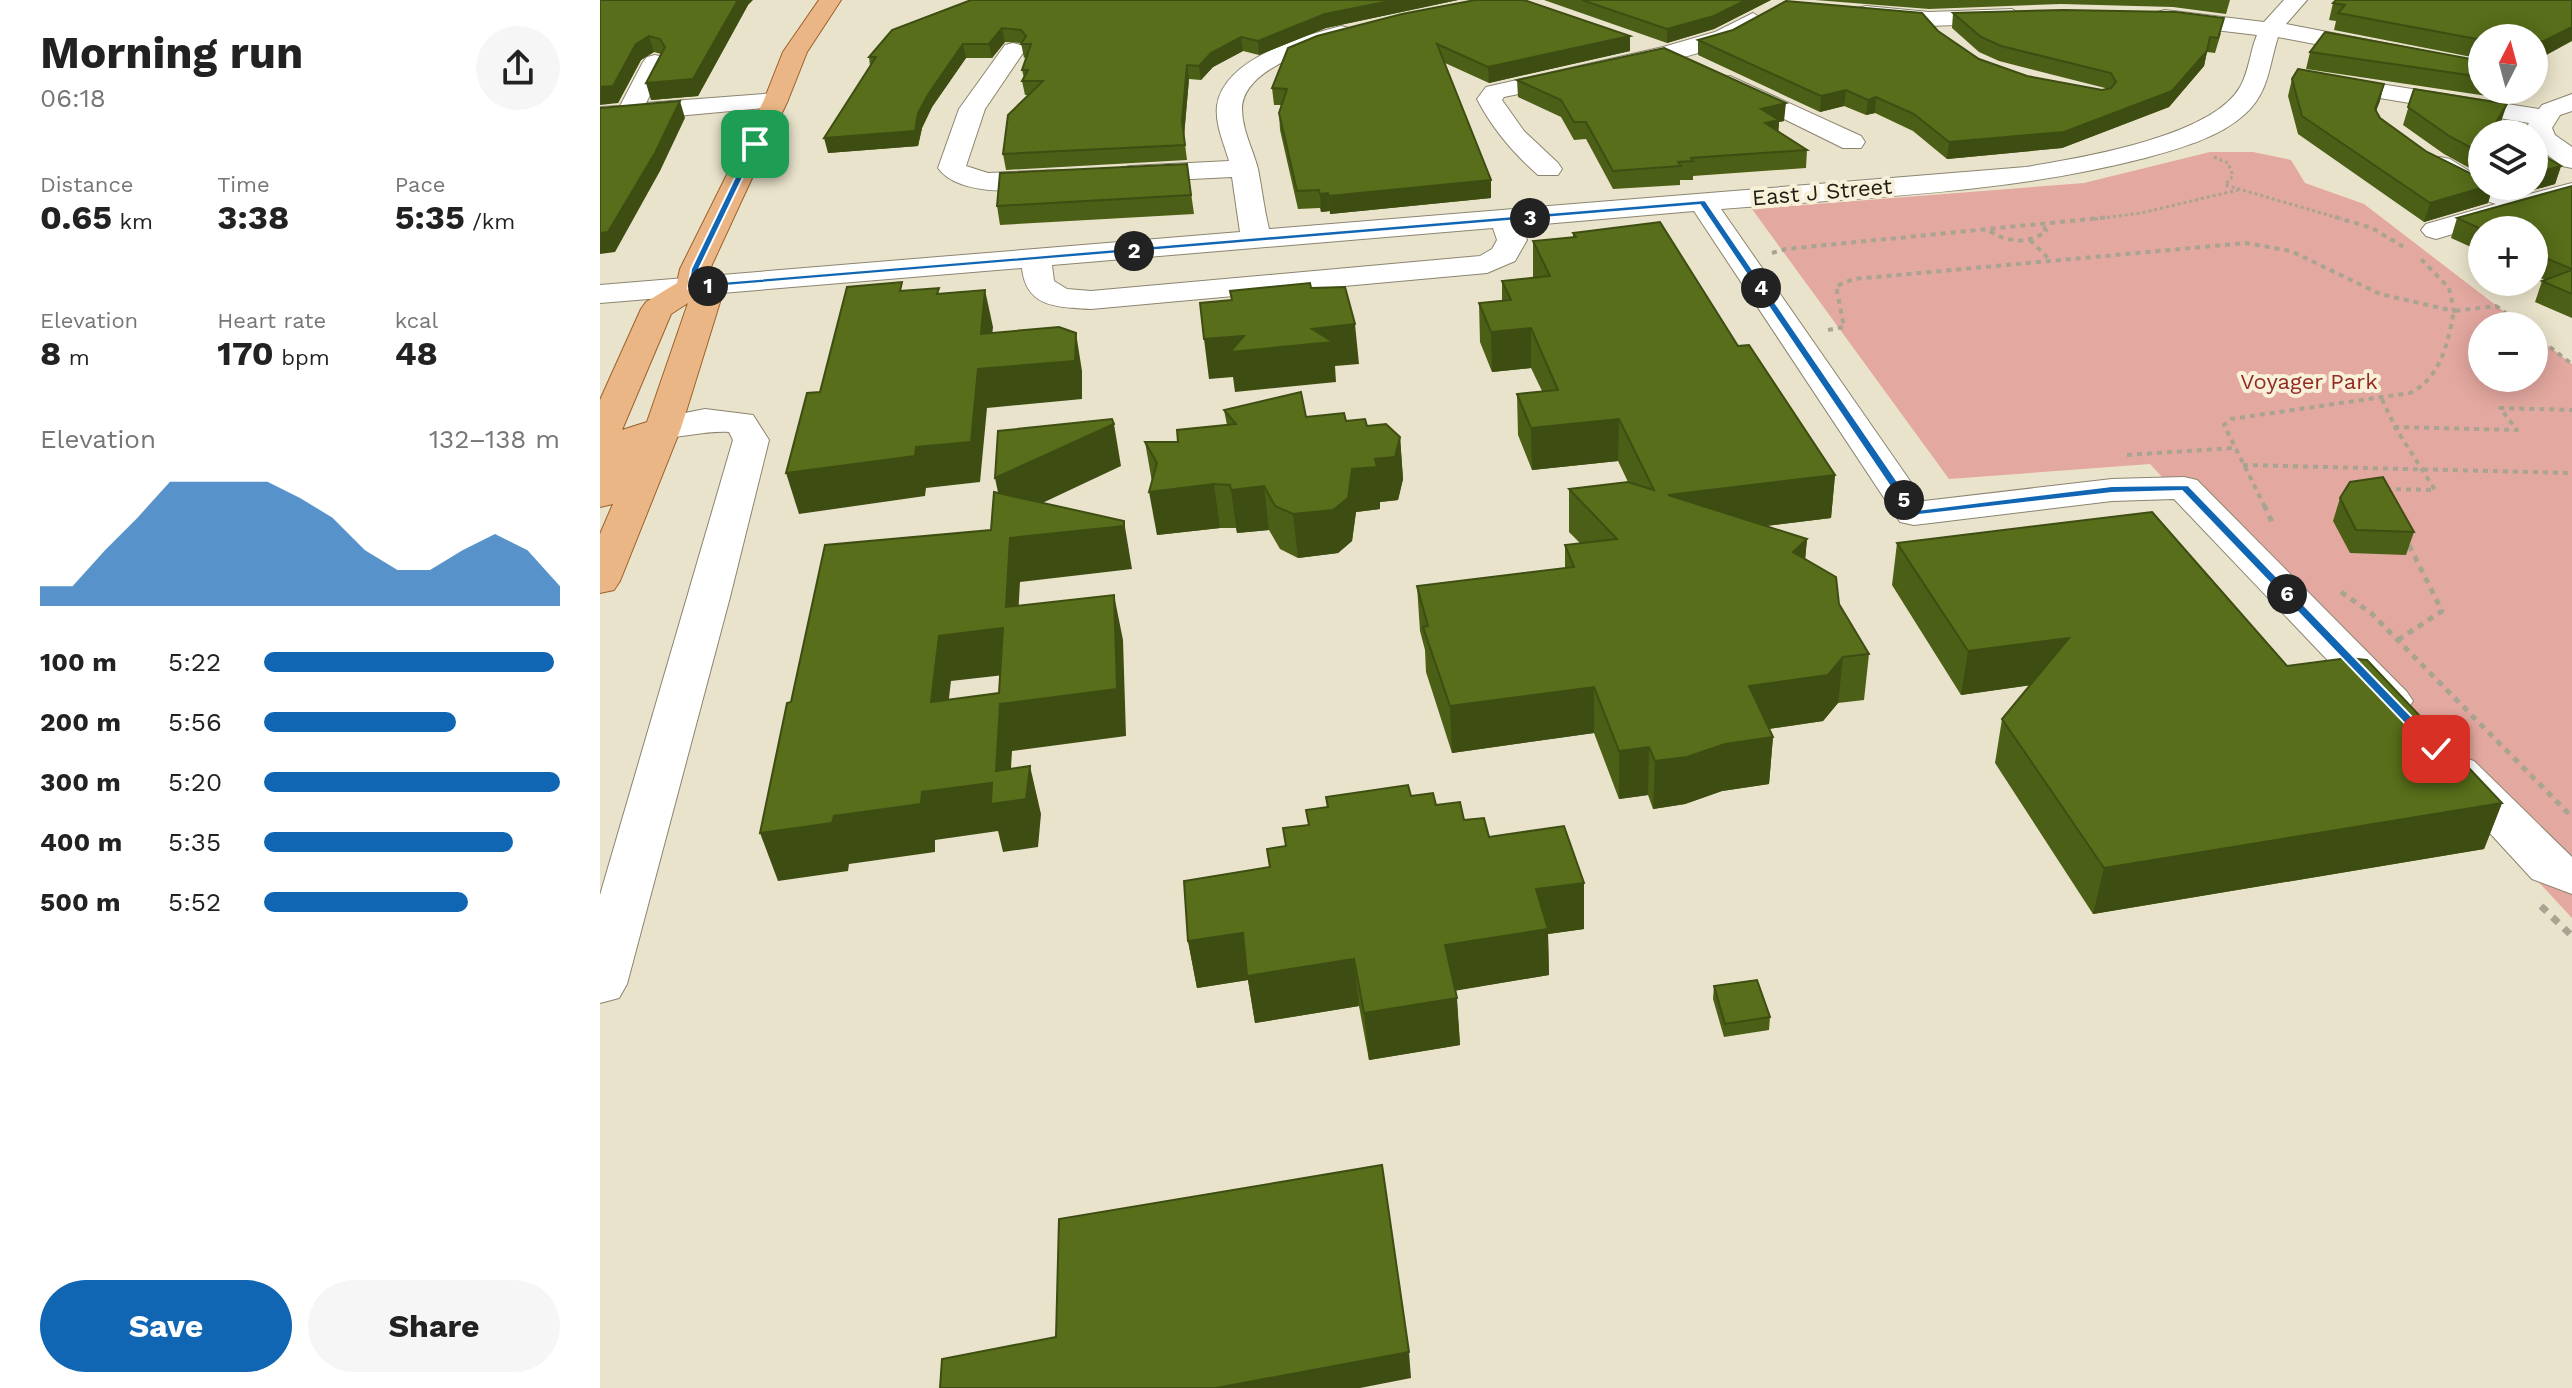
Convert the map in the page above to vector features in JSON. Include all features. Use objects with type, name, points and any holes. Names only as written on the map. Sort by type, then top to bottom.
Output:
[{"type":"main road","points":[[600,439],[657,309],[691,287],[701,256],[776,100],[795,52],[830,0]]},
{"type":"main road","points":[[600,581],[663,428],[704,302],[691,287]]},
{"type":"main road","points":[[600,496],[617,449],[634,436],[663,428]]},
{"type":"street","name":"East J Street","points":[[600,294],[2026,175],[2114,159],[2187,136],[2231,112],[2251,93],[2270,29],[2296,0]]},
{"type":"street","points":[[1548,169],[1527,152],[1494,108],[1489,99],[1491,95],[1509,87],[1668,53],[1723,37],[1775,7]]},
{"type":"street","points":[[1848,10],[1935,29],[2040,15]]},
{"type":"street","points":[[2145,15],[2342,40],[2468,66]]},
{"type":"street","points":[[1257,241],[1230,103],[1242,82],[1282,54],[1320,39],[1360,29]]},
{"type":"street","points":[[1628,37],[1668,53],[1852,142]]},
{"type":"street","points":[[1013,50],[972,109],[952,168],[960,174],[986,180],[1244,168]]},
{"type":"street","points":[[630,111],[655,62]]},
{"type":"street","points":[[2305,79],[2394,105],[2545,118]]},
{"type":"street","points":[[2548,87],[2572,96]]},
{"type":"street","points":[[600,115],[776,100]]},
{"type":"street","points":[[2572,102],[2551,110],[2539,128],[2544,139],[2572,160]]},
{"type":"street","points":[[2412,148],[2475,187],[2520,203]]},
{"type":"street","points":[[2436,230],[2520,203],[2572,191]]},
{"type":"street","points":[[1702,202],[1914,514],[2112,490],[2184,488],[2550,867],[2572,877]]},
{"type":"street","points":[[1036,259],[1039,285],[1059,298],[1091,300],[1487,264],[1504,255],[1512,240],[1504,220]]},
{"type":"street","points":[[600,984],[710,597],[751,440],[741,422],[705,420],[663,428]]},
{"type":"path","points":[[2202,152],[2228,163],[2233,176],[2225,185],[2372,228],[2434,268],[2455,304],[2449,335],[2434,371],[2419,390],[2382,399],[2231,419],[2224,425],[2278,534]]},
{"type":"path","points":[[1765,255],[1786,249],[1989,231],[2141,213],[2238,190]]},
{"type":"path","points":[[1989,231],[1996,237],[2030,240],[2042,236],[2046,231],[2043,225]]},
{"type":"path","points":[[2030,240],[2051,261]]},
{"type":"path","points":[[1815,332],[1844,327],[1842,309],[1834,297],[1836,286],[1854,279],[2246,243],[2291,251],[2380,294],[2454,311],[2496,306],[2504,312]]},
{"type":"path","points":[[2548,346],[2572,364]]},
{"type":"path","points":[[2382,399],[2395,427],[2435,490],[2380,489],[2384,495]]},
{"type":"path","points":[[2395,427],[2517,430],[2500,408],[2572,410]]},
{"type":"path","points":[[2115,458],[2233,448]]},
{"type":"path","points":[[2242,465],[2572,473]]},
{"type":"path","points":[[2398,640],[2442,611],[2403,534]]},
{"type":"path","points":[[2331,586],[2371,613],[2572,817]]},
{"type":"green space","name":"Voyager Park","points":[[2210,152],[2253,152],[2291,160],[2305,183],[2364,204],[2468,284],[2468,296],[2484,296],[2505,312],[2468,312],[2468,392],[2548,392],[2548,346],[2572,364],[2572,918],[2150,464],[1949,479],[1752,209],[2084,183]]},
{"type":"building","points":[[600,0],[738,0],[693,79],[646,83],[665,47],[660,39],[649,36],[636,44],[613,86],[600,87]]},
{"type":"building","points":[[971,0],[1395,0],[1325,14],[1258,41],[1241,37],[1211,53],[1199,66],[1187,65],[1182,121],[1185,145],[1003,154],[1008,115],[1043,81],[1022,81],[1028,70],[1022,70],[1031,44],[1021,44],[1026,36],[1021,30],[1002,28],[989,44],[963,44],[929,93],[918,113],[915,131],[824,138],[876,57],[869,57],[892,30]]},
{"type":"building","points":[[1475,0],[1524,0],[1630,36],[1488,67],[1437,44],[1491,180],[1329,196],[1328,193],[1320,194],[1319,190],[1297,191],[1279,113],[1287,89],[1272,88],[1288,48],[1317,36],[1402,14]]},
{"type":"building","points":[[1582,0],[1746,0],[1714,16],[1667,29]]},
{"type":"building","points":[[2336,0],[2572,0],[2572,27],[2548,39],[2548,24],[2468,24],[2468,37],[2338,13],[2345,5],[2333,3]]},
{"type":"building","points":[[1786,1],[1922,13],[1938,31],[1979,59],[2027,76],[2102,90],[2111,88],[2116,82],[2111,73],[2001,46],[1981,37],[1953,13],[2063,10],[2176,12],[2224,18],[2218,38],[2210,37],[2207,51],[2172,91],[2064,132],[1949,142],[1914,114],[1876,97],[1868,100],[1846,90],[1821,96],[1698,40],[1733,30]]},
{"type":"building","points":[[2325,32],[2468,58],[2468,75],[2310,52]]},
{"type":"building","points":[[1664,48],[1786,103],[1761,109],[1779,120],[1765,123],[1807,150],[1691,158],[1693,161],[1678,162],[1681,166],[1613,171],[1586,122],[1574,122],[1561,100],[1517,80]]},
{"type":"building","points":[[2298,69],[2384,84],[2375,109],[2380,118],[2427,152],[2468,172],[2468,192],[2430,203],[2302,116],[2292,79]]},
{"type":"building","points":[[2414,89],[2468,98],[2468,104],[2507,104],[2497,120],[2468,120],[2468,146],[2408,107]]},
{"type":"building","points":[[680,101],[655,153],[608,232],[600,233],[600,108]]},
{"type":"building","points":[[2548,158],[2561,166],[2548,169]]},
{"type":"building","points":[[1187,164],[1191,195],[997,206],[1000,173]]},
{"type":"building","points":[[2572,186],[2572,269],[2548,259],[2548,216],[2468,216],[2468,223],[2457,218],[2522,200],[2548,200],[2548,193]]},
{"type":"building","points":[[1660,222],[1738,346],[1749,345],[1835,475],[1668,495],[1807,539],[1793,552],[1836,577],[1839,604],[1869,654],[1843,657],[1828,675],[1749,686],[1773,737],[1725,744],[1687,757],[1655,761],[1649,747],[1619,751],[1594,687],[1450,706],[1423,627],[1428,626],[1417,586],[1574,567],[1565,545],[1617,539],[1569,489],[1628,482],[1654,490],[1619,419],[1531,428],[1517,394],[1558,390],[1531,328],[1491,332],[1479,303],[1511,300],[1502,281],[1550,276],[1533,241],[1576,237],[1573,233]]},
{"type":"building","points":[[2572,270],[2572,294],[2548,284],[2548,279]]},
{"type":"building","points":[[902,282],[900,291],[939,288],[937,294],[985,290],[981,334],[1059,327],[1076,333],[1075,361],[978,369],[971,442],[916,447],[915,456],[786,473],[807,393],[820,392],[847,287]]},
{"type":"building","points":[[1310,283],[1311,288],[1345,287],[1355,324],[1312,329],[1333,342],[1230,352],[1244,336],[1204,339],[1200,303],[1232,300],[1230,291]]},
{"type":"building","points":[[1301,392],[1306,417],[1344,413],[1346,421],[1365,419],[1367,426],[1386,424],[1400,437],[1395,457],[1375,459],[1377,467],[1352,469],[1348,498],[1333,510],[1293,514],[1275,506],[1264,486],[1231,490],[1230,485],[1214,484],[1149,492],[1157,463],[1145,442],[1178,442],[1177,430],[1236,424],[1224,410]]},
{"type":"building","points":[[1112,419],[1114,424],[995,478],[998,431]]},
{"type":"building","points":[[2383,477],[2414,532],[2356,530],[2340,498],[2350,482]]},
{"type":"building","points":[[994,492],[1124,521],[1124,526],[1010,538],[1006,607],[1114,595],[1117,689],[1000,704],[996,771],[1030,766],[1026,799],[991,804],[992,783],[922,792],[921,804],[834,816],[832,823],[760,833],[825,545],[991,530]],"holes":[[[1003,628],[999,693],[931,702],[939,636]]]},
{"type":"building","points":[[2152,512],[2287,666],[2348,658],[2367,660],[2502,803],[2104,868],[2002,719],[2069,638],[1968,651],[1897,543]]},
{"type":"building","points":[[1408,785],[1411,796],[1433,793],[1436,805],[1460,802],[1464,820],[1484,818],[1489,837],[1564,826],[1584,883],[1536,889],[1548,929],[1445,945],[1457,998],[1364,1013],[1354,959],[1247,976],[1243,933],[1188,941],[1184,881],[1270,867],[1267,849],[1286,846],[1283,828],[1309,825],[1306,810],[1328,807],[1326,797]]},
{"type":"building","points":[[1757,980],[1770,1017],[1725,1024],[1714,986]]},
{"type":"building","points":[[1382,1165],[1409,1352],[1216,1388],[940,1388],[942,1359],[1056,1337],[1059,1219]]},
{"type":"route","points":[[755,144],[695,269],[691,287],[1702,202],[1914,514],[2112,490],[2184,488],[2436,749]]}]
